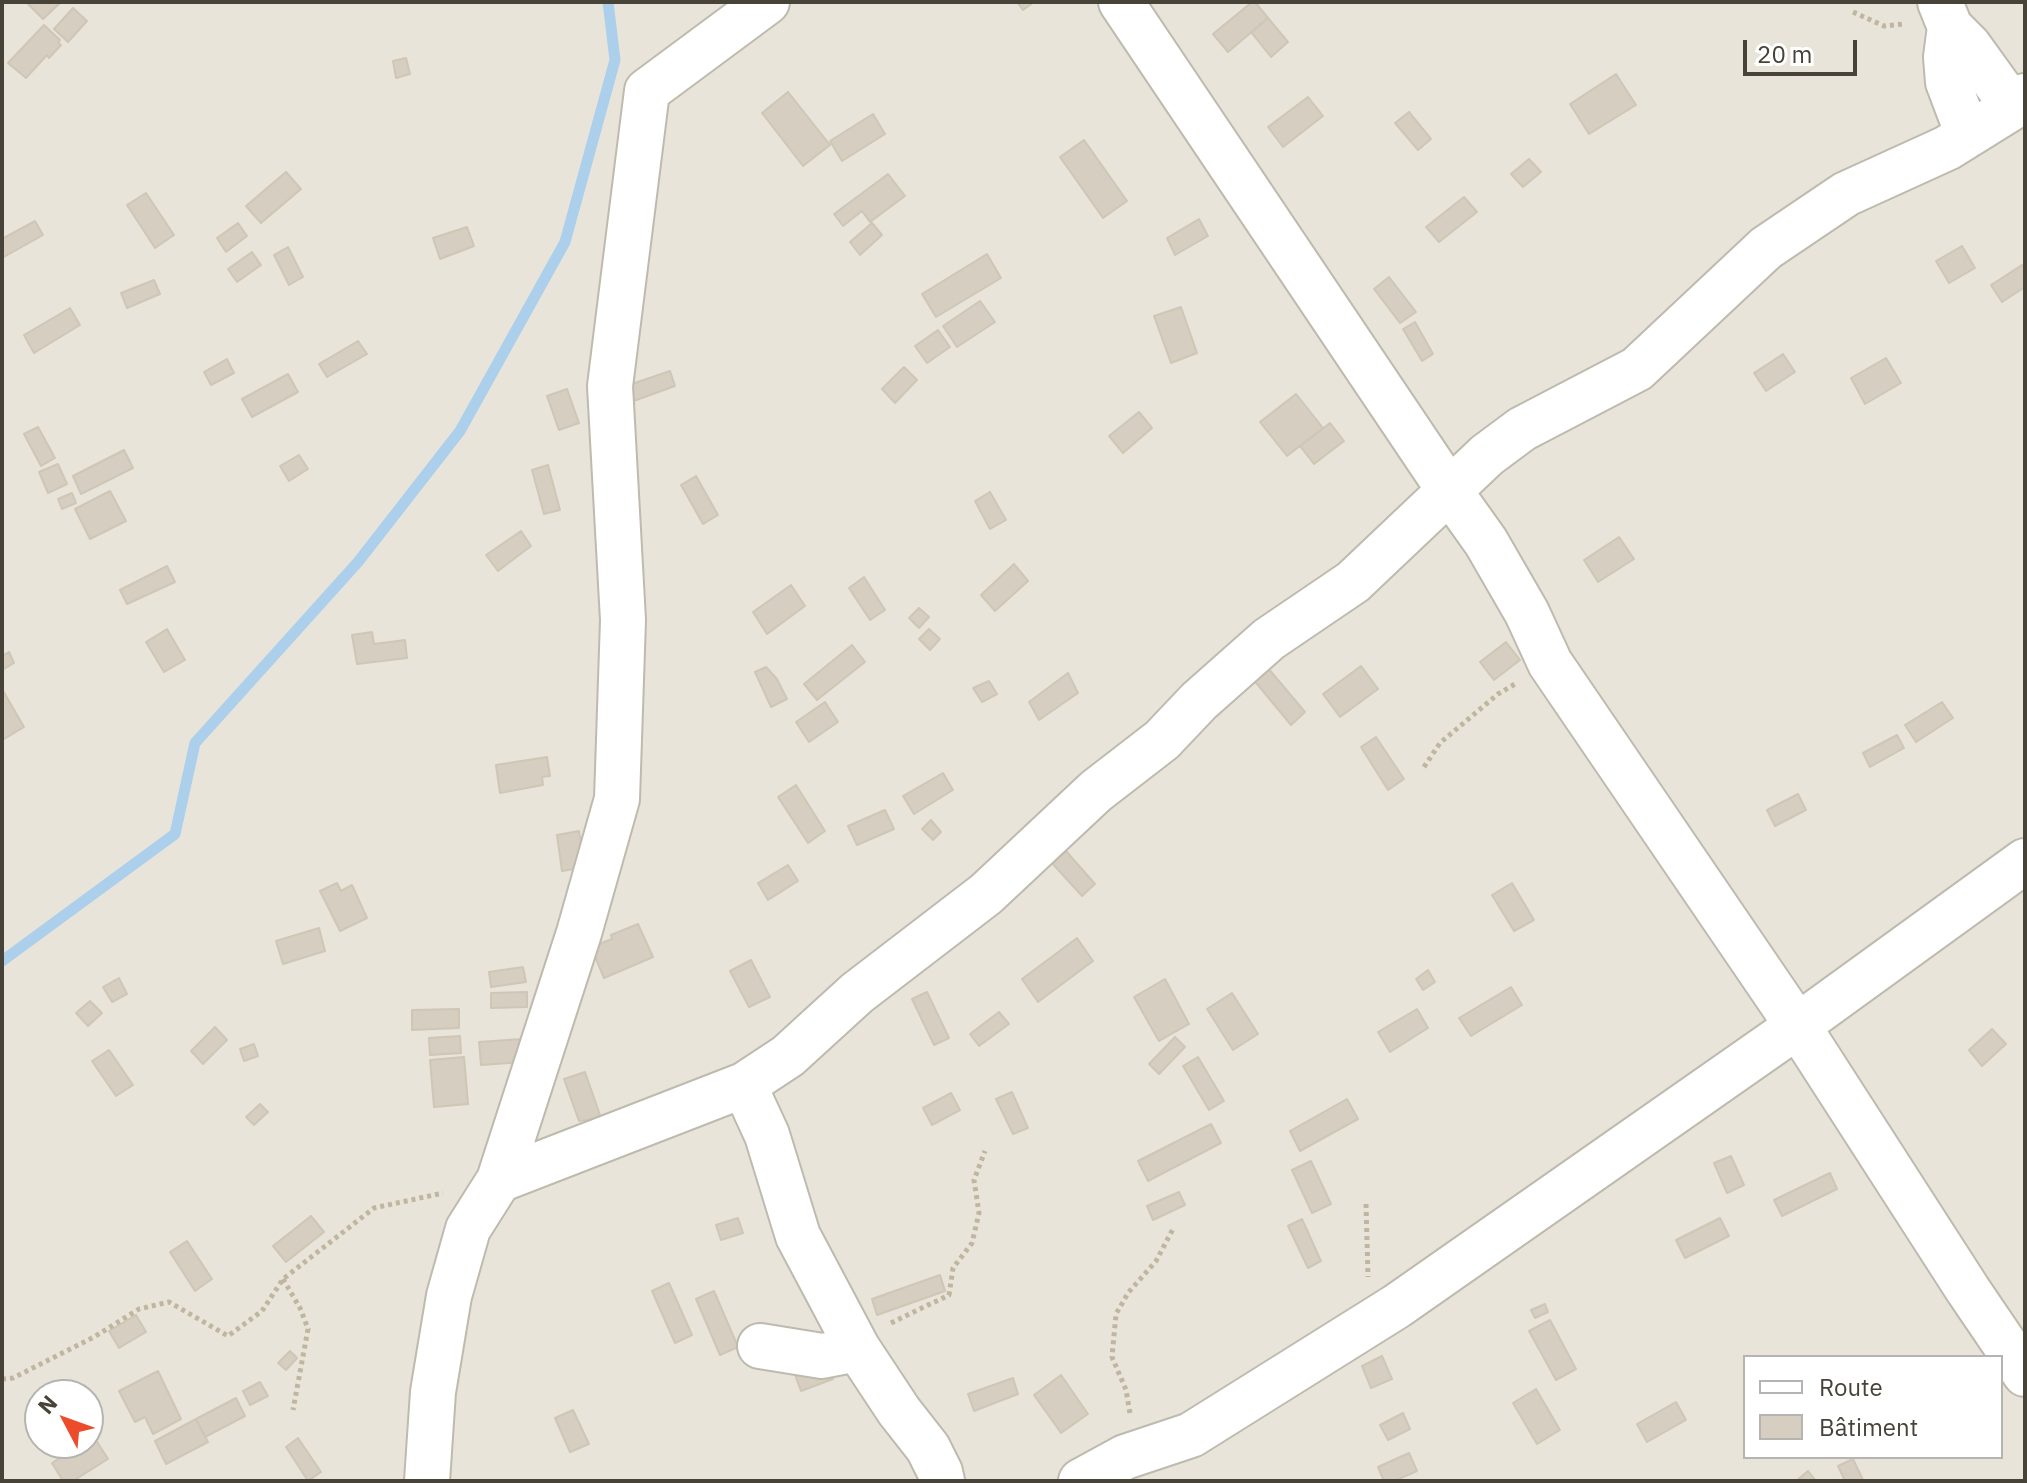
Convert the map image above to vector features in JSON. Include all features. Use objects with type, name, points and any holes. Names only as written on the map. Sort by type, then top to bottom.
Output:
[{"type":"street","points":[[427,1481],[433,1392],[449,1296],[468,1229],[499,1180],[579,933],[617,799],[623,620],[610,386],[647,91],[767,2]]},
{"type":"street","points":[[1121,2],[1493,554],[1527,613],[1550,663],[1807,1040],[2025,1374]]},
{"type":"street","points":[[499,1180],[744,1085],[788,1056],[857,993],[986,894],[1096,791],[1162,740],[1199,701],[1269,639],[1353,582],[1487,455],[1522,429],[1637,369],[1778,239],[1846,194],[1947,148],[2019,101],[1945,15]]},
{"type":"street","points":[[1945,15],[1948,82],[1968,135]]},
{"type":"street","points":[[1081,1481],[1125,1457],[1191,1435],[1366,1326],[1796,1027],[2025,861]]},
{"type":"street","points":[[744,1085],[767,1135],[798,1236],[858,1349],[928,1448],[942,1481]]},
{"type":"street","points":[[760,1346],[822,1356],[858,1349]]},
{"type":"path","points":[[1424,767],[1440,743],[1498,694],[1550,663]]},
{"type":"path","points":[[858,1349],[873,1342],[892,1321],[949,1295],[953,1268],[972,1243],[979,1213],[974,1180],[985,1151]]},
{"type":"path","points":[[2,1379],[13,1378],[94,1337],[139,1309],[169,1302],[228,1336],[262,1311],[283,1279],[374,1208],[499,1180]]},
{"type":"path","points":[[1366,1204],[1366,1326]]},
{"type":"path","points":[[1125,1457],[1131,1419],[1126,1390],[1112,1357],[1116,1314],[1128,1293],[1156,1261],[1173,1229]]},
{"type":"path","points":[[283,1279],[308,1329],[293,1410]]},
{"type":"shaded area","points":[[2,2],[2025,2],[2025,1481],[2,1481]]},
{"type":"building","points":[[26,2],[61,2],[43,19]]},
{"type":"building","points":[[1017,2],[1034,2],[1023,10]]},
{"type":"building","points":[[1252,2],[1268,18],[1228,52],[1213,34]]},
{"type":"building","points":[[73,8],[87,21],[68,42],[54,29]]},
{"type":"building","points":[[1268,18],[1288,42],[1271,57],[1251,32]]},
{"type":"building","points":[[44,25],[60,40],[58,43],[61,45],[26,78],[8,63]]},
{"type":"building","points":[[406,58],[410,74],[396,78],[393,61]]},
{"type":"building","points":[[1616,74],[1636,105],[1589,134],[1570,104]]},
{"type":"building","points":[[788,92],[830,145],[803,166],[762,113]]},
{"type":"building","points":[[1308,97],[1323,116],[1283,147],[1268,127]]},
{"type":"building","points":[[1409,112],[1431,139],[1418,150],[1395,123]]},
{"type":"building","points":[[873,114],[885,134],[842,161],[830,141]]},
{"type":"building","points":[[1084,140],[1127,201],[1103,218],[1060,157]]},
{"type":"building","points":[[1529,159],[1541,172],[1523,187],[1511,174]]},
{"type":"building","points":[[286,172],[301,189],[261,223],[246,206]]},
{"type":"building","points":[[888,174],[905,196],[870,222],[862,211],[843,226],[834,214]]},
{"type":"building","points":[[146,193],[174,235],[155,248],[127,205]]},
{"type":"building","points":[[1464,197],[1477,212],[1439,242],[1426,227]]},
{"type":"building","points":[[1199,219],[1208,236],[1175,255],[1167,238]]},
{"type":"building","points":[[35,221],[43,235],[2,258],[2,239]]},
{"type":"building","points":[[238,223],[247,236],[226,252],[217,238]]},
{"type":"building","points":[[872,223],[882,235],[860,255],[850,242]]},
{"type":"building","points":[[467,227],[474,246],[440,259],[433,238]]},
{"type":"building","points":[[1962,246],[1975,268],[1949,283],[1936,261]]},
{"type":"building","points":[[288,247],[303,277],[289,285],[274,255]]},
{"type":"building","points":[[252,252],[261,265],[237,282],[228,269]]},
{"type":"building","points":[[987,254],[1001,278],[936,317],[922,294]]},
{"type":"building","points":[[2022,265],[2025,287],[2002,302],[1991,285]]},
{"type":"building","points":[[1389,277],[1416,312],[1400,323],[1374,289]]},
{"type":"building","points":[[154,280],[160,294],[127,308],[121,293]]},
{"type":"building","points":[[980,301],[995,322],[957,347],[943,326]]},
{"type":"building","points":[[1181,307],[1197,353],[1171,363],[1154,316]]},
{"type":"building","points":[[70,308],[80,325],[34,353],[24,335]]},
{"type":"building","points":[[1415,322],[1433,354],[1422,361],[1403,329]]},
{"type":"building","points":[[938,330],[950,347],[927,363],[915,346]]},
{"type":"building","points":[[358,341],[367,354],[327,377],[319,364]]},
{"type":"building","points":[[1783,354],[1795,372],[1766,391],[1754,373]]},
{"type":"building","points":[[1886,358],[1901,383],[1865,404],[1851,378]]},
{"type":"building","points":[[227,359],[234,373],[211,385],[204,372]]},
{"type":"building","points":[[904,367],[917,380],[895,403],[882,389]]},
{"type":"building","points":[[670,371],[675,386],[628,403],[623,387]]},
{"type":"building","points":[[288,374],[298,392],[252,417],[242,399]]},
{"type":"building","points":[[567,389],[579,423],[559,430],[547,396]]},
{"type":"building","points":[[1296,394],[1323,428],[1287,456],[1260,422]]},
{"type":"building","points":[[1139,412],[1152,428],[1123,453],[1109,436]]},
{"type":"building","points":[[1330,423],[1344,441],[1314,464],[1300,446]]},
{"type":"building","points":[[38,427],[55,458],[41,466],[24,434]]},
{"type":"building","points":[[124,450],[133,468],[81,494],[73,476]]},
{"type":"building","points":[[299,455],[308,469],[289,481],[280,466]]},
{"type":"building","points":[[58,464],[67,484],[48,493],[39,472]]},
{"type":"building","points":[[548,465],[560,510],[544,514],[532,470]]},
{"type":"building","points":[[696,476],[718,515],[703,524],[681,485]]},
{"type":"building","points":[[110,491],[126,521],[90,539],[75,509]]},
{"type":"building","points":[[990,492],[1006,520],[990,529],[975,501]]},
{"type":"building","points":[[72,493],[76,503],[62,509],[58,499]]},
{"type":"building","points":[[521,531],[531,546],[498,571],[486,555]]},
{"type":"building","points":[[1619,537],[1634,559],[1598,582],[1584,560]]},
{"type":"building","points":[[1014,564],[1028,581],[995,611],[981,595]]},
{"type":"building","points":[[167,566],[175,582],[127,604],[120,590]]},
{"type":"building","points":[[864,577],[885,610],[870,620],[849,588]]},
{"type":"building","points":[[791,585],[805,606],[767,634],[753,612]]},
{"type":"building","points":[[919,608],[929,617],[919,628],[909,618]]},
{"type":"building","points":[[167,629],[185,660],[164,672],[146,642]]},
{"type":"building","points":[[929,629],[940,639],[930,650],[919,639]]},
{"type":"building","points":[[372,632],[374,644],[405,640],[407,658],[357,664],[352,635]]},
{"type":"building","points":[[1506,642],[1520,660],[1494,680],[1480,662]]},
{"type":"building","points":[[852,645],[865,662],[817,700],[804,684]]},
{"type":"building","points":[[9,652],[14,663],[2,670],[2,656]]},
{"type":"building","points":[[1361,666],[1378,689],[1340,717],[1323,694]]},
{"type":"building","points":[[766,667],[777,679],[787,699],[771,707],[755,672]]},
{"type":"building","points":[[1267,667],[1305,712],[1291,725],[1253,679]]},
{"type":"building","points":[[1068,673],[1078,693],[1039,720],[1029,702]]},
{"type":"building","points":[[989,681],[997,694],[982,702],[973,688]]},
{"type":"building","points":[[2,689],[24,727],[4,739],[2,735]]},
{"type":"building","points":[[825,702],[838,722],[809,742],[796,722]]},
{"type":"building","points":[[1942,702],[1953,718],[1916,742],[1905,725]]},
{"type":"building","points":[[1897,735],[1904,748],[1870,767],[1863,753]]},
{"type":"building","points":[[1376,737],[1404,779],[1388,790],[1361,747]]},
{"type":"building","points":[[547,757],[550,776],[542,777],[543,785],[500,793],[496,765]]},
{"type":"building","points":[[943,773],[953,790],[914,814],[903,796]]},
{"type":"building","points":[[796,785],[825,831],[808,843],[778,797]]},
{"type":"building","points":[[1798,794],[1806,810],[1775,826],[1767,810]]},
{"type":"building","points":[[885,810],[894,829],[857,845],[848,826]]},
{"type":"building","points":[[931,820],[941,832],[933,840],[922,829]]},
{"type":"building","points":[[579,831],[585,867],[562,871],[557,835]]},
{"type":"building","points":[[1066,851],[1095,884],[1082,896],[1052,863]]},
{"type":"building","points":[[788,865],[798,881],[768,900],[758,883]]},
{"type":"building","points":[[337,883],[341,891],[352,885],[367,918],[340,931],[320,891]]},
{"type":"building","points":[[1512,883],[1534,920],[1514,931],[1492,895]]},
{"type":"building","points":[[638,924],[653,957],[604,978],[591,947]]},
{"type":"building","points":[[319,928],[325,951],[283,964],[276,941]]},
{"type":"building","points":[[1077,938],[1093,961],[1038,1002],[1022,979]]},
{"type":"building","points":[[751,960],[770,997],[749,1007],[730,971]]},
{"type":"building","points":[[523,967],[526,982],[491,987],[489,972]]},
{"type":"building","points":[[1428,970],[1435,982],[1423,990],[1416,979]]},
{"type":"building","points":[[119,978],[127,994],[112,1002],[103,987]]},
{"type":"building","points":[[1165,979],[1189,1024],[1159,1041],[1134,997]]},
{"type":"building","points":[[1511,987],[1522,1005],[1471,1036],[1459,1018]]},
{"type":"building","points":[[527,992],[527,1007],[491,1008],[491,993]]},
{"type":"building","points":[[927,992],[949,1038],[934,1045],[912,999]]},
{"type":"building","points":[[1232,993],[1258,1034],[1233,1050],[1207,1009]]},
{"type":"building","points":[[90,1001],[102,1013],[88,1026],[76,1013]]},
{"type":"building","points":[[459,1009],[459,1028],[412,1030],[412,1010]]},
{"type":"building","points":[[1417,1009],[1428,1028],[1390,1052],[1378,1032]]},
{"type":"building","points":[[999,1012],[1009,1024],[979,1046],[970,1034]]},
{"type":"building","points":[[215,1027],[227,1040],[203,1064],[191,1051]]},
{"type":"building","points":[[1992,1029],[2006,1044],[1982,1066],[1969,1050]]},
{"type":"building","points":[[460,1036],[461,1053],[430,1055],[429,1038]]},
{"type":"building","points":[[1175,1037],[1185,1047],[1159,1074],[1149,1064]]},
{"type":"building","points":[[521,1039],[523,1062],[481,1065],[479,1042]]},
{"type":"building","points":[[254,1044],[258,1056],[244,1061],[240,1049]]},
{"type":"building","points":[[109,1050],[133,1085],[116,1096],[92,1061]]},
{"type":"building","points":[[464,1057],[468,1104],[434,1107],[430,1060]]},
{"type":"building","points":[[1198,1057],[1224,1101],[1209,1110],[1183,1066]]},
{"type":"building","points":[[585,1072],[601,1118],[579,1121],[564,1079]]},
{"type":"building","points":[[1012,1092],[1028,1128],[1013,1134],[996,1099]]},
{"type":"building","points":[[951,1093],[960,1110],[932,1125],[923,1108]]},
{"type":"building","points":[[1347,1099],[1358,1119],[1300,1151],[1290,1131]]},
{"type":"building","points":[[260,1104],[268,1112],[254,1125],[246,1117]]},
{"type":"building","points":[[1211,1124],[1221,1143],[1148,1181],[1138,1161]]},
{"type":"building","points":[[1731,1156],[1744,1185],[1727,1193],[1714,1163]]},
{"type":"building","points":[[1311,1161],[1331,1204],[1312,1213],[1292,1170]]},
{"type":"building","points":[[1830,1173],[1837,1189],[1782,1216],[1774,1200]]},
{"type":"building","points":[[1179,1192],[1185,1205],[1153,1220],[1147,1206]]},
{"type":"building","points":[[311,1216],[324,1232],[286,1262],[273,1246]]},
{"type":"building","points":[[738,1218],[743,1233],[721,1240],[716,1225]]},
{"type":"building","points":[[1720,1218],[1729,1236],[1685,1258],[1676,1240]]},
{"type":"building","points":[[1302,1219],[1321,1261],[1308,1268],[1288,1226]]},
{"type":"building","points":[[187,1241],[212,1279],[195,1291],[170,1252]]},
{"type":"building","points":[[940,1275],[945,1291],[877,1315],[872,1299]]},
{"type":"building","points":[[669,1283],[692,1335],[675,1343],[652,1291]]},
{"type":"building","points":[[714,1291],[738,1347],[720,1355],[696,1299]]},
{"type":"building","points":[[1545,1304],[1548,1312],[1535,1318],[1531,1310]]},
{"type":"building","points":[[136,1315],[146,1332],[119,1348],[109,1331]]},
{"type":"building","points":[[1550,1320],[1576,1369],[1556,1380],[1529,1331]]},
{"type":"building","points":[[290,1351],[297,1358],[286,1370],[278,1363]]},
{"type":"building","points":[[1382,1356],[1392,1379],[1371,1388],[1362,1366]]},
{"type":"building","points":[[826,1361],[833,1379],[801,1391],[794,1372]]},
{"type":"building","points":[[158,1371],[181,1419],[153,1434],[145,1417],[135,1422],[119,1391]]},
{"type":"building","points":[[1061,1375],[1088,1414],[1061,1433],[1034,1395]]},
{"type":"building","points":[[1013,1378],[1018,1394],[974,1411],[968,1394]]},
{"type":"building","points":[[260,1382],[268,1396],[250,1405],[243,1391]]},
{"type":"building","points":[[1536,1389],[1560,1430],[1537,1444],[1513,1403]]},
{"type":"building","points":[[236,1398],[245,1416],[205,1437],[196,1419]]},
{"type":"building","points":[[1676,1402],[1686,1420],[1647,1442],[1637,1424]]},
{"type":"building","points":[[573,1410],[589,1444],[570,1452],[555,1418]]},
{"type":"building","points":[[1403,1413],[1410,1429],[1388,1440],[1380,1425]]},
{"type":"building","points":[[196,1419],[208,1442],[166,1464],[155,1441]]},
{"type":"building","points":[[298,1438],[321,1472],[308,1481],[286,1447]]},
{"type":"building","points":[[104,1453],[108,1459],[73,1481],[63,1481],[52,1463],[58,1459],[104,1459]]},
{"type":"building","points":[[1409,1453],[1417,1471],[1394,1481],[1384,1481],[1378,1467]]},
{"type":"building","points":[[1853,1459],[1863,1480],[1845,1481],[1838,1466]]},
{"type":"building","points":[[1808,1471],[1816,1481],[1796,1481]]},
{"type":"waterway","points":[[2,961],[175,834],[195,743],[358,562],[460,431],[565,242],[615,60],[608,2]]}]
